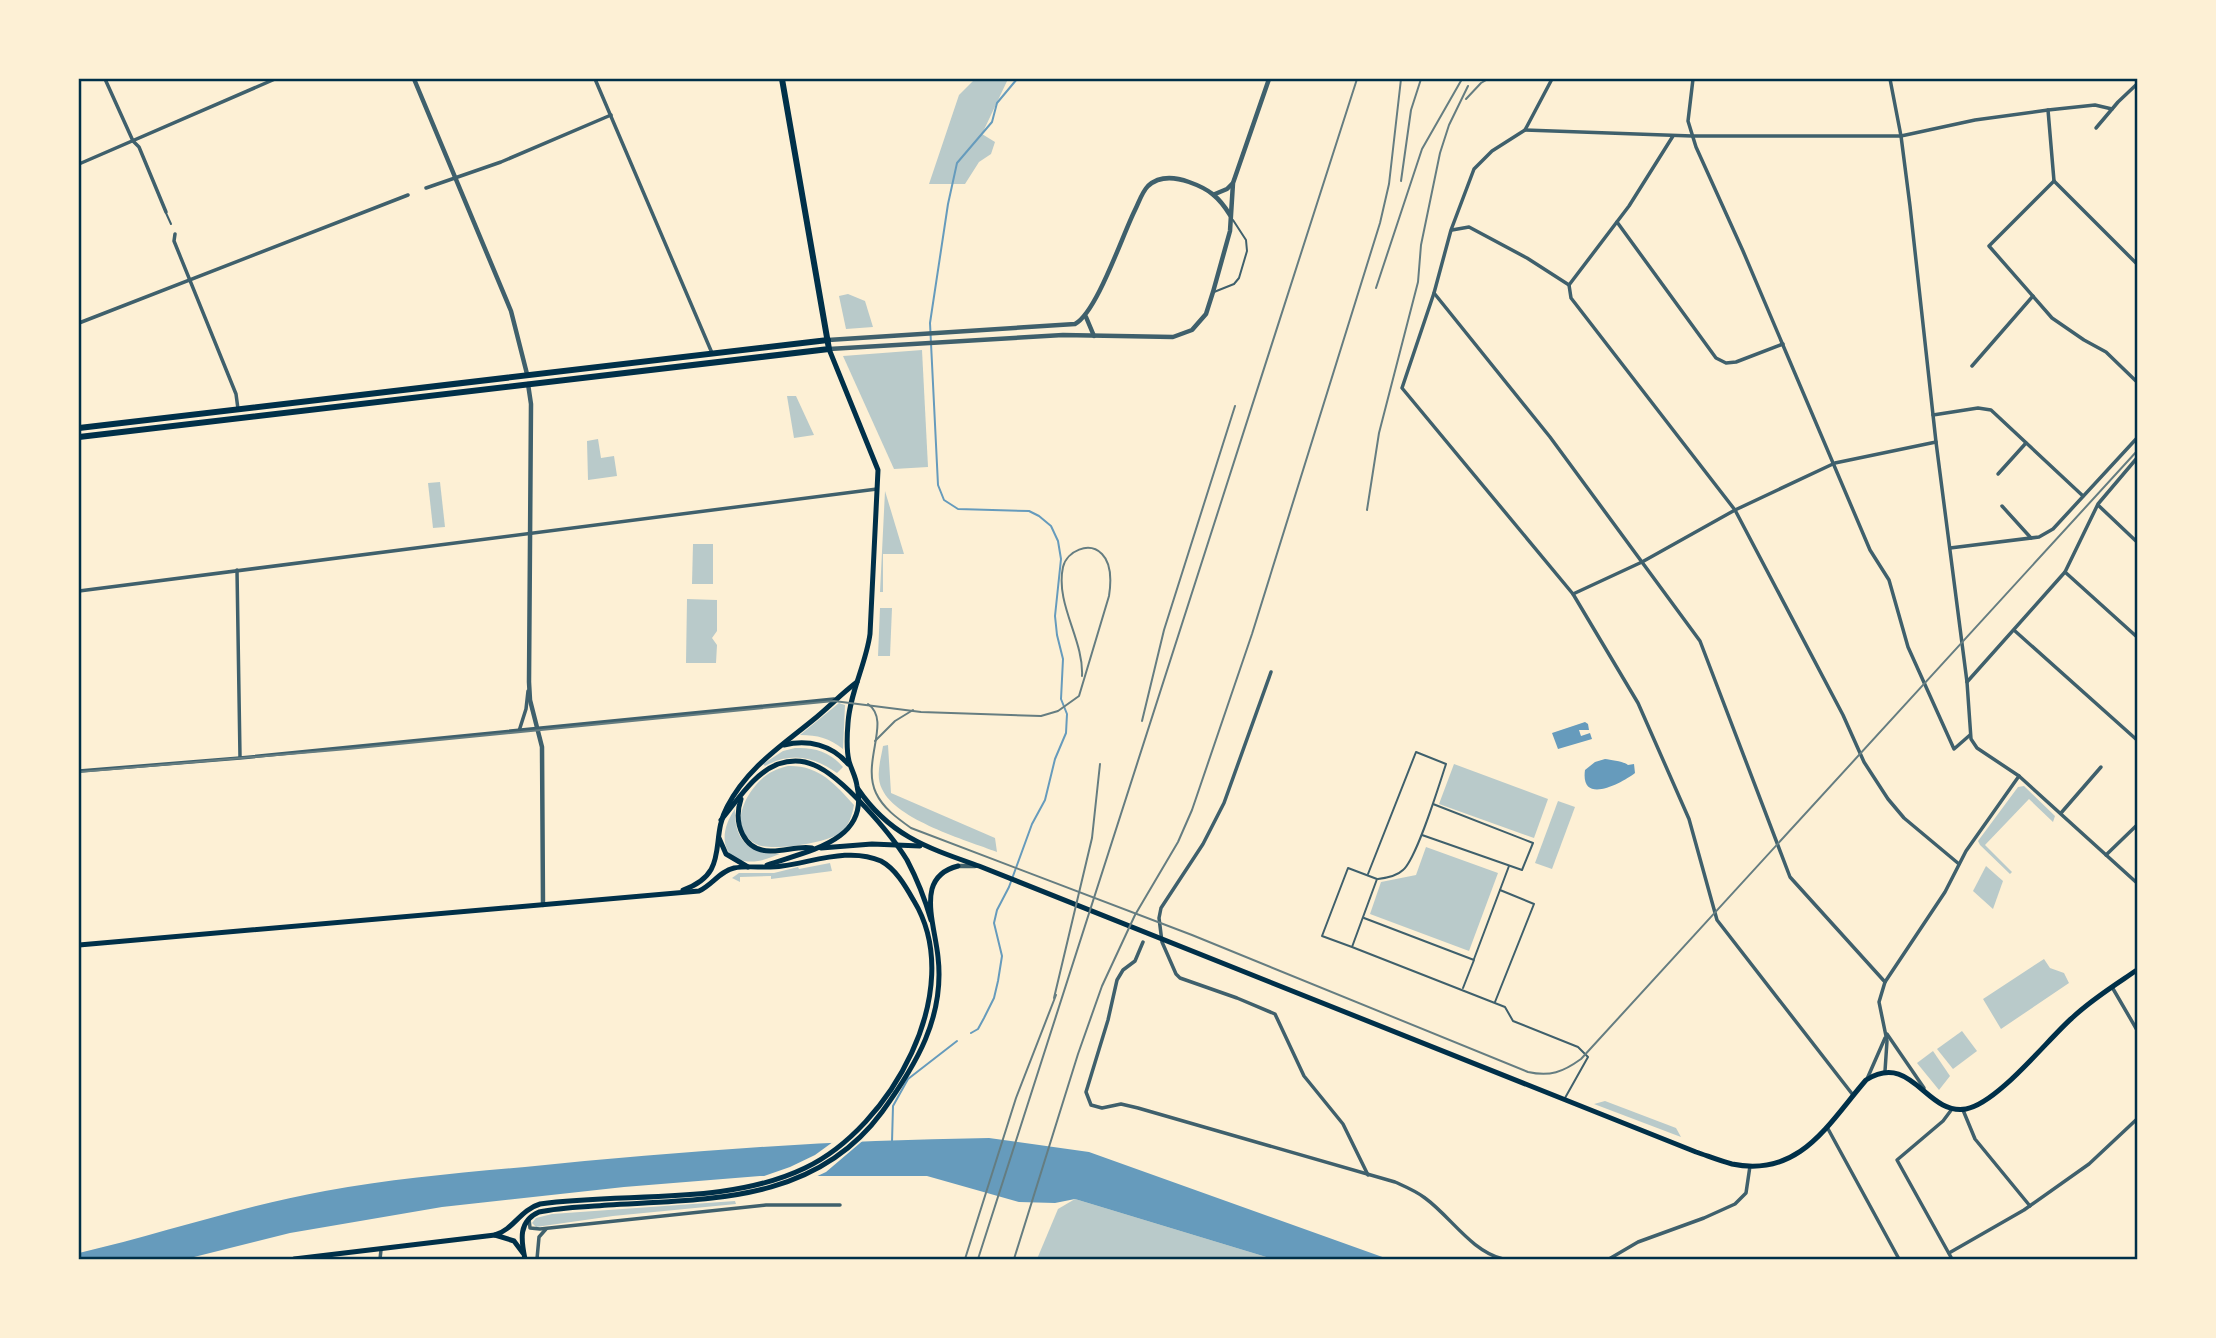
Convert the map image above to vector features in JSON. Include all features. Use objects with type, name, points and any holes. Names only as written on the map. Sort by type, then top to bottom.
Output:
[{"type":"main road","points":[[782,79],[829,349],[877,464],[870,634],[866,656],[851,700],[848,740],[851,769],[858,789],[885,821],[923,846],[1718,1160],[1750,1166],[1767,1166],[1795,1156],[1827,1127],[1866,1080],[1885,1071],[1903,1075],[1952,1109],[1973,1107],[2010,1080],[2071,1018],[2137,970]]},
{"type":"main road","points":[[79,428],[828,340]]},
{"type":"main road","points":[[79,437],[829,349]]},
{"type":"main road","points":[[527,374],[528,384]]},
{"type":"main road","points":[[674,893],[697,884],[707,876],[716,860],[721,820],[731,798],[749,773],[857,682]]},
{"type":"main road","points":[[836,699],[851,700]]},
{"type":"main road","points":[[781,746],[802,742],[824,746],[843,758],[851,769]]},
{"type":"main road","points":[[721,820],[752,782],[765,771],[780,763],[800,761],[816,765],[831,775],[885,830],[902,853],[923,893],[935,936]]},
{"type":"main road","points":[[762,867],[836,840],[848,831],[857,813],[858,789]]},
{"type":"main road","points":[[741,796],[738,826],[742,835],[752,845],[768,851],[872,844],[923,846]]},
{"type":"main road","points":[[719,838],[726,854],[749,867]]},
{"type":"main road","points":[[79,945],[699,891],[730,869],[780,867],[831,857],[861,856],[880,861],[896,875],[919,910],[931,953],[932,971],[931,997],[924,1027],[906,1063],[876,1108],[834,1151],[808,1167],[754,1186],[720,1194],[540,1205],[524,1211],[508,1230],[495,1235],[294,1259]]},
{"type":"main road","points":[[525,1257],[522,1231],[530,1216],[552,1210],[769,1189],[809,1174],[844,1151],[875,1121],[909,1073],[930,1030],[939,982],[933,887],[944,871],[958,866]]},
{"type":"main road","points":[[495,1235],[514,1241],[525,1257]]},
{"type":"street","points":[[105,79],[133,141],[139,147],[166,212]]},
{"type":"street","points":[[79,164],[275,79]]},
{"type":"street","points":[[414,79],[511,311],[527,374]]},
{"type":"street","points":[[595,79],[712,353]]},
{"type":"street","points":[[829,349],[1043,335],[1183,335],[1199,324],[1206,314],[1230,231],[1233,183],[1269,79]]},
{"type":"street","points":[[1552,79],[1525,130],[1492,151],[1474,169],[1451,230],[1434,293],[1402,388],[1573,594],[1638,703],[1689,818],[1717,920],[1853,1095]]},
{"type":"street","points":[[1693,79],[1688,121],[1692,136],[1835,463],[1870,550],[1889,580],[1908,647],[1954,749],[1970,735]]},
{"type":"street","points":[[1890,79],[1901,136],[1967,682],[1970,735],[1977,748],[2019,776],[2137,883]]},
{"type":"street","points":[[2096,128],[2137,84]]},
{"type":"street","points":[[1525,130],[1673,136],[1901,136],[1975,120],[2048,110],[2095,105],[2112,109]]},
{"type":"street","points":[[2048,110],[2054,181],[2137,264]]},
{"type":"street","points":[[426,188],[611,115]]},
{"type":"street","points":[[1569,285],[1617,222],[1673,136]]},
{"type":"street","points":[[828,340],[1075,324],[1086,316],[1148,186],[1161,179],[1178,178],[1208,189],[1230,216]]},
{"type":"street","points":[[2054,181],[1989,246],[2052,318],[2106,352],[2137,382]]},
{"type":"street","points":[[1214,194],[1227,189],[1233,183]]},
{"type":"street","points":[[79,323],[408,195]]},
{"type":"street","points":[[1617,222],[1716,358],[1726,363],[1736,362],[1783,344]]},
{"type":"street","points":[[1451,230],[1469,227],[1527,258],[1569,285],[1572,298],[1735,510],[1843,715],[1864,762],[1888,799],[1904,818],[1959,864]]},
{"type":"street","points":[[175,234],[174,241],[236,394],[238,408]]},
{"type":"street","points":[[1434,293],[1550,437],[1700,641],[1790,877],[1885,982]]},
{"type":"street","points":[[1972,366],[2033,296]]},
{"type":"street","points":[[1086,316],[1094,336]]},
{"type":"street","points":[[964,341],[967,332]]},
{"type":"street","points":[[528,384],[531,404],[529,682],[530,701],[542,747],[543,905]]},
{"type":"street","points":[[1933,415],[1978,408],[1991,410],[2083,496]]},
{"type":"street","points":[[1950,548],[2039,537],[2053,529],[2137,438]]},
{"type":"street","points":[[1573,594],[1642,562],[1735,510],[1835,463],[1936,442]]},
{"type":"street","points":[[1998,474],[2026,443]]},
{"type":"street","points":[[1967,682],[2065,572],[2098,504],[2137,458]]},
{"type":"street","points":[[79,591],[877,489]]},
{"type":"street","points":[[2098,504],[2137,542]]},
{"type":"street","points":[[2002,506],[2031,538]]},
{"type":"street","points":[[237,570],[240,758]]},
{"type":"street","points":[[2065,572],[2137,637]]},
{"type":"street","points":[[2015,631],[2137,740]]},
{"type":"street","points":[[1271,672],[1224,803],[1203,844],[1161,908],[1162,942],[1176,974],[1185,982],[1237,998],[1275,1014],[1304,1076],[1343,1124],[1368,1175]]},
{"type":"street","points":[[519,731],[526,709],[529,682]]},
{"type":"street","points":[[79,771],[240,758],[836,699]]},
{"type":"street","points":[[2061,814],[2101,767]]},
{"type":"street","points":[[1885,1071],[1885,1032],[1879,1002],[1885,982],[1945,892],[1965,852],[2019,776]]},
{"type":"street","points":[[2106,855],[2137,825]]},
{"type":"street","points":[[958,866],[979,866]]},
{"type":"street","points":[[1143,942],[1135,961],[1123,970],[1117,980],[1086,1092],[1091,1105],[1102,1108],[1121,1104],[1138,1108],[1395,1182],[1420,1194],[1472,1242],[1492,1256],[1503,1259]]},
{"type":"street","points":[[2112,987],[2137,1030]]},
{"type":"street","points":[[1866,1080],[1885,1032]]},
{"type":"street","points":[[1885,1032],[1925,1090]]},
{"type":"street","points":[[1952,1109],[1943,1121],[1896,1160],[1952,1259]]},
{"type":"street","points":[[1963,1110],[1975,1139],[2029,1206]]},
{"type":"street","points":[[1949,1254],[2029,1206],[2102,1154],[2137,1119]]},
{"type":"street","points":[[1827,1127],[1899,1259]]},
{"type":"street","points":[[1609,1259],[1638,1242],[1735,1204],[1746,1193],[1750,1166]]},
{"type":"street","points":[[530,1216],[530,1228],[546,1229],[766,1205],[840,1205]]},
{"type":"street","points":[[537,1259],[539,1237],[546,1229]]},
{"type":"street","points":[[380,1259],[381,1248]]},
{"type":"lane","points":[[166,212],[171,224]]},
{"type":"lane","points":[[1213,292],[1234,284],[1240,278],[1247,251],[1246,240],[1230,216]]},
{"type":"lane","points":[[1367,875],[1416,752],[1446,764],[1421,835],[1404,869],[1394,875],[1377,879],[1348,868],[1322,936],[1505,1007],[1513,1021],[1578,1046],[1588,1057],[1565,1099]]},
{"type":"lane","points":[[1421,835],[1522,870],[1533,843],[1433,804]]},
{"type":"lane","points":[[1463,989],[1509,866]]},
{"type":"lane","points":[[1352,947],[1377,879]]},
{"type":"lane","points":[[1494,1003],[1534,904],[1500,890]]},
{"type":"lane","points":[[1363,918],[1474,960]]},
{"type":"shaded area","points":[[975,79],[1008,79],[982,134],[995,142],[991,154],[979,162],[965,184],[929,184],[959,95]]},
{"type":"shaded area","points":[[848,294],[865,301],[873,327],[846,329],[839,296]]},
{"type":"shaded area","points":[[922,350],[928,467],[894,469],[843,356]]},
{"type":"shaded area","points":[[787,396],[796,396],[814,435],[794,438]]},
{"type":"shaded area","points":[[598,439],[601,458],[614,456],[617,476],[588,480],[587,441]]},
{"type":"shaded area","points":[[440,482],[445,527],[433,528],[428,483]]},
{"type":"shaded area","points":[[885,491],[904,554],[883,554],[883,592],[880,592]]},
{"type":"shaded area","points":[[693,544],[713,544],[713,584],[692,584]]},
{"type":"shaded area","points":[[687,599],[717,600],[717,631],[712,638],[717,645],[716,663],[686,663]]},
{"type":"shaded area","points":[[880,608],[892,608],[890,656],[878,656]]},
{"type":"shaded area","points":[[839,703],[845,705],[843,749],[823,738],[800,735]]},
{"type":"shaded area","points":[[888,745],[891,793],[995,838],[997,852],[933,828],[890,800],[882,789],[879,773],[883,746]]},
{"type":"shaded area","points":[[795,748],[822,751],[843,767],[837,773],[819,763],[802,758],[784,759],[765,766],[763,764],[783,751]]},
{"type":"shaded area","points":[[1454,764],[1548,799],[1534,838],[1439,804]]},
{"type":"shaded area","points":[[788,766],[809,769],[826,777],[854,805],[850,820],[840,833],[823,840],[785,847],[763,846],[747,837],[741,820],[745,801],[764,777]]},
{"type":"shaded area","points":[[2024,786],[2055,816],[2053,822],[2029,799],[1985,845],[2012,872],[2010,874],[1978,841],[2018,787]]},
{"type":"shaded area","points":[[1558,801],[1575,807],[1552,869],[1535,863]]},
{"type":"shaded area","points":[[735,809],[737,829],[746,843],[760,851],[780,854],[746,861],[730,853],[726,846],[726,828]]},
{"type":"shaded area","points":[[1426,847],[1498,873],[1469,951],[1370,914],[1381,882],[1416,875]]},
{"type":"shaded area","points":[[830,863],[832,871],[771,879],[771,876],[740,877],[740,882],[732,878],[739,873],[774,873]]},
{"type":"shaded area","points":[[1986,866],[2003,881],[1993,909],[1973,891]]},
{"type":"shaded area","points":[[2044,959],[2050,968],[2064,973],[2069,983],[2001,1029],[1983,999]]},
{"type":"shaded area","points":[[1962,1031],[1977,1051],[1953,1069],[1937,1049]]},
{"type":"shaded area","points":[[1933,1051],[1950,1076],[1939,1090],[1917,1063]]},
{"type":"shaded area","points":[[1605,1101],[1676,1128],[1681,1137],[1594,1104]]},
{"type":"shaded area","points":[[1075,1199],[1273,1259],[1037,1259],[1058,1209]]},
{"type":"shaded area","points":[[735,1201],[736,1204],[613,1216],[536,1227],[532,1223],[536,1218],[552,1214]]},
{"type":"water","points":[[1585,722],[1589,730],[1579,730],[1581,736],[1590,733],[1592,739],[1558,749],[1552,733]]},
{"type":"water","points":[[1605,759],[1634,764],[1635,773],[1603,789],[1589,787],[1585,781],[1585,770],[1595,762]]},
{"type":"water","points":[[989,1138],[1089,1152],[1388,1259],[1273,1259],[1075,1199],[1055,1203],[1019,1202],[927,1176],[760,1176],[624,1187],[442,1207],[290,1233],[186,1259],[79,1259],[79,1253],[232,1212],[294,1197],[375,1183],[699,1151],[873,1141]]},
{"type":"pier","points":[[866,1138],[826,1172],[811,1179],[753,1180],[815,1155],[837,1139]]},
{"type":"waterway","points":[[971,1033],[978,1029],[994,998],[1002,956],[994,923],[997,910],[1009,887],[1032,824],[1045,800],[1055,759],[1066,733],[1067,714],[1061,699],[1063,659],[1055,616],[1061,559],[1058,541],[1051,526],[1029,511],[958,509],[944,500],[938,485],[930,323],[948,204],[957,163],[992,122],[997,103],[1017,79]]},
{"type":"waterway","points":[[892,1142],[893,1106],[908,1079],[957,1041]]},
{"type":"tram line","points":[[868,704],[875,711],[877,721],[872,768],[876,793],[886,808],[911,828],[1192,935],[1528,1072],[1550,1074],[1581,1059],[2137,451]]},
{"type":"tram line","points":[[79,772],[348,749],[834,701],[921,712],[1041,716],[1058,711],[1079,696],[1109,596],[1108,563],[1102,554],[1091,548],[1079,550],[1069,556],[1063,567],[1062,581],[1066,608],[1079,649],[1082,676]]},
{"type":"tram line","points":[[875,741],[895,721],[913,710]]},
{"type":"railway","points":[[978,1259],[1357,79]]},
{"type":"railway","points":[[1014,1259],[1102,986],[1135,915],[1178,842],[1192,810],[1252,634],[1380,223],[1389,184],[1401,79]]},
{"type":"railway","points":[[1401,181],[1411,110],[1421,79]]},
{"type":"railway","points":[[1376,288],[1422,149],[1462,79]]},
{"type":"railway","points":[[1466,99],[1488,79]]},
{"type":"railway","points":[[1367,510],[1379,433],[1418,282],[1421,245],[1440,153],[1449,125],[1468,86]]},
{"type":"railway","points":[[1142,721],[1164,630],[1235,406]]},
{"type":"railway","points":[[1054,998],[1092,838],[1100,764]]},
{"type":"railway","points":[[965,1259],[1016,1098],[1056,995]]}]
